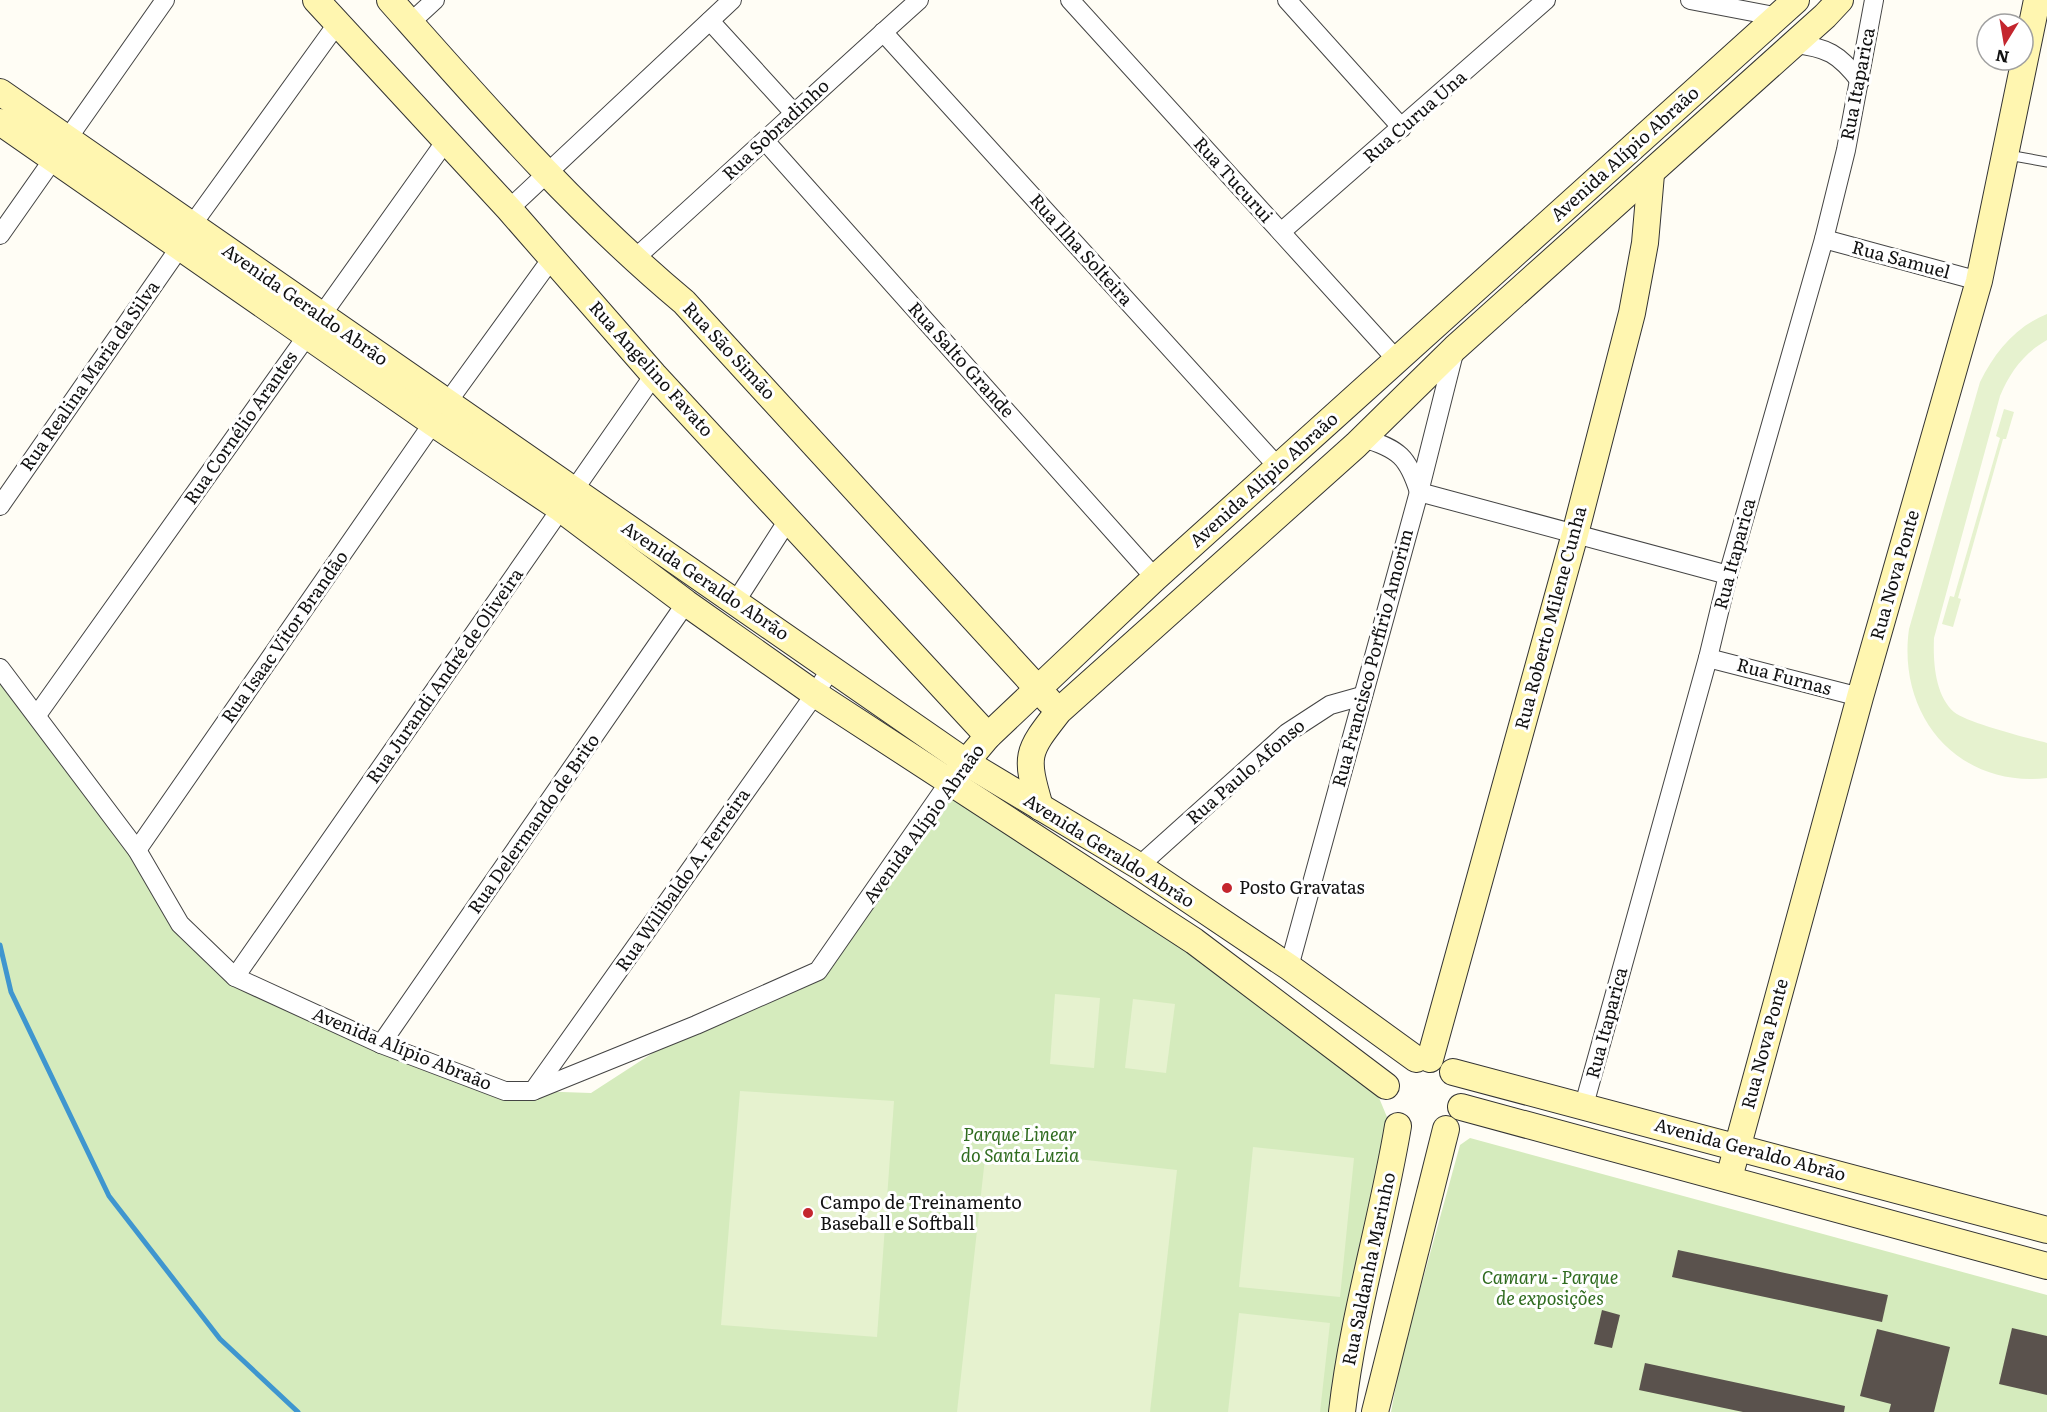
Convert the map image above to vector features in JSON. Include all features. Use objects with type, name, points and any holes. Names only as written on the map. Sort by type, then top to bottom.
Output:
[{"type":"street","points":[[0,235],[165,0]]},
{"type":"street","name":"Rua Angelino Favato","points":[[316,0],[509,209],[654,375],[988,736]]},
{"type":"street","name":"Rua São Simão","points":[[390,0],[547,177],[633,260],[684,302],[1059,711]]},
{"type":"street","points":[[410,23],[435,0]]},
{"type":"street","points":[[509,209],[547,177],[732,0]]},
{"type":"street","name":"Rua Sobradinho","points":[[633,260],[766,142],[793,112],[919,0]]},
{"type":"street","name":"Rua Tucurui","points":[[1070,0],[1396,359]]},
{"type":"street","points":[[1287,0],[1402,128]]},
{"type":"street","name":"Rua Curua Una","points":[[1281,232],[1546,0]]},
{"type":"street","points":[[1690,0],[1788,9]]},
{"type":"street","name":"Avenida Alípio Abraão","points":[[1040,807],[1029,771],[1030,754],[1036,740],[1059,711],[1363,438],[1455,348],[1651,174],[1839,0]]},
{"type":"street","name":"Rua Itaparica","points":[[1584,1105],[1708,658],[1728,575],[1824,239],[1860,81],[1874,0]]},
{"type":"street","name":"Rua Nova Ponte","points":[[1729,1178],[1860,697],[1978,280],[2037,0]]},
{"type":"street","name":"Avenida Alípio Abraão","points":[[0,668],[38,715],[137,850],[180,924],[235,977],[381,1044],[505,1091],[533,1091],[696,1025],[818,971],[959,772],[988,736],[1155,578],[1788,9]]},
{"type":"street","points":[[710,21],[793,112]]},
{"type":"street","name":"Rua Realina Maria da Silva","points":[[0,506],[186,236],[337,24]]},
{"type":"street","name":"Rua Ilha Solteira","points":[[883,32],[1279,468]]},
{"type":"street","points":[[1793,44],[1814,46],[1833,53],[1860,81]]},
{"type":"street","name":"Avenida Geraldo Abrão","points":[[0,92],[61,149],[314,326],[567,500],[736,601],[831,668],[959,772],[1194,941],[1386,1086]]},
{"type":"street","name":"Avenida Geraldo Abrão","points":[[0,122],[61,149]]},
{"type":"street","name":"Rua Cornélio Arantes","points":[[38,715],[445,142]]},
{"type":"street","name":"Rua Salto Grande","points":[[766,142],[1155,578]]},
{"type":"street","name":"Rua Roberto Milene Cunha","points":[[1423,1059],[1575,534],[1639,278],[1651,174]]},
{"type":"street","name":"Rua Samuel","points":[[1824,239],[1978,280]]},
{"type":"street","name":"Rua Isaac Vitor Brandão","points":[[137,850],[440,413],[552,258]]},
{"type":"street","name":"Rua Francisco Porfírio Amorim","points":[[1289,967],[1419,492],[1455,348]]},
{"type":"street","name":"Rua Jurandi André de Oliveira","points":[[235,977],[654,375]]},
{"type":"street","points":[[1337,414],[1363,438]]},
{"type":"street","name":"Avenida Alípio Abraão","points":[[1363,438],[1397,451],[1412,471],[1419,492]]},
{"type":"street","points":[[1419,492],[1728,575]]},
{"type":"street","name":"Avenida Geraldo Abrão","points":[[567,500],[686,603],[815,694],[959,772],[1040,807],[1139,866],[1423,1059],[1447,1065],[1453,1072],[2047,1229]]},
{"type":"street","points":[[736,601],[788,520]]},
{"type":"street","name":"Rua Delermando de Brito","points":[[381,1044],[686,603]]},
{"type":"street","name":"Rua Furnas","points":[[1708,658],[1860,697]]},
{"type":"street","name":"Rua Wilibaldo A. Ferreira","points":[[533,1091],[815,694],[831,668]]},
{"type":"street","name":"Rua Paulo Afonso","points":[[1139,866],[1287,733],[1330,705],[1362,696]]},
{"type":"street","points":[[1194,941],[1212,917]]},
{"type":"street","points":[[1423,1059],[1398,1067],[1386,1086],[1385,1104],[1390,1116],[1398,1126],[1410,1134],[1423,1136],[1446,1129],[1455,1120],[1461,1107],[1461,1085],[1453,1072]]},
{"type":"street","name":"Avenida Geraldo Abrão","points":[[1461,1107],[2047,1266]]},
{"type":"street","name":"Rua Saldanha Marinho","points":[[1342,1412],[1348,1358],[1390,1176],[1398,1126]]},
{"type":"street","points":[[1375,1412],[1446,1129]]},
{"type":"lane","points":[[2005,154],[2047,162]]},
{"type":"green space","points":[[2047,314],[2047,340],[2031,351],[2019,364],[2008,379],[2000,396],[1934,638],[1936,678],[1943,697],[1954,712],[1984,725],[2047,743],[2047,778],[2015,778],[1986,771],[1961,758],[1940,740],[1924,717],[1913,690],[1908,661],[1909,629],[1980,382],[1992,361],[2007,342],[2025,326]]},
{"type":"green space","points":[[2004,409],[2014,412],[2006,439],[2003,439],[1958,598],[1961,599],[1953,627],[1942,624],[1950,596],[1954,597],[2000,438],[1996,436]]},
{"type":"green space","name":"Parque Linear do Santa Luzia","points":[[0,668],[180,924],[235,977],[381,1044],[533,1091],[591,1093],[696,1025],[818,971],[950,781],[1094,876],[1377,1093],[1392,1129],[1342,1412],[0,1412]]},
{"type":"green space","points":[[1055,994],[1100,998],[1094,1068],[1050,1064]]},
{"type":"green space","points":[[1133,999],[1175,1004],[1166,1073],[1125,1068]]},
{"type":"green space","name":"Campo de Treinamento Baseball e Softball","points":[[740,1091],[894,1101],[877,1337],[721,1325]]},
{"type":"green space","name":"Camaru - Parque de exposições","points":[[1470,1138],[2047,1295],[2047,1412],[1391,1412],[1401,1359],[1460,1145]]},
{"type":"green space","points":[[1253,1147],[1354,1158],[1340,1297],[1239,1287]]},
{"type":"green space","points":[[986,1149],[1177,1170],[1150,1412],[957,1412]]},
{"type":"green space","points":[[1239,1313],[1330,1323],[1320,1412],[1228,1412]]},
{"type":"building","points":[[1678,1250],[1888,1295],[1882,1322],[1672,1277]]},
{"type":"building","points":[[1602,1310],[1620,1315],[1612,1348],[1594,1344]]},
{"type":"building","points":[[2012,1328],[2047,1336],[2047,1395],[1999,1384]]},
{"type":"building","points":[[1877,1329],[1950,1347],[1934,1412],[1889,1412],[1891,1404],[1860,1396]]},
{"type":"building","points":[[1645,1363],[1845,1406],[1844,1412],[1743,1412],[1639,1390]]},
{"type":"waterway","points":[[0,945],[11,992],[109,1196],[220,1339],[298,1412]]},
{"type":"place","name":"Posto Gravatas","points":[[1227,888]]},
{"type":"place","name":"Campo de Treinamento Baseball e Softball","points":[[808,1213]]}]
